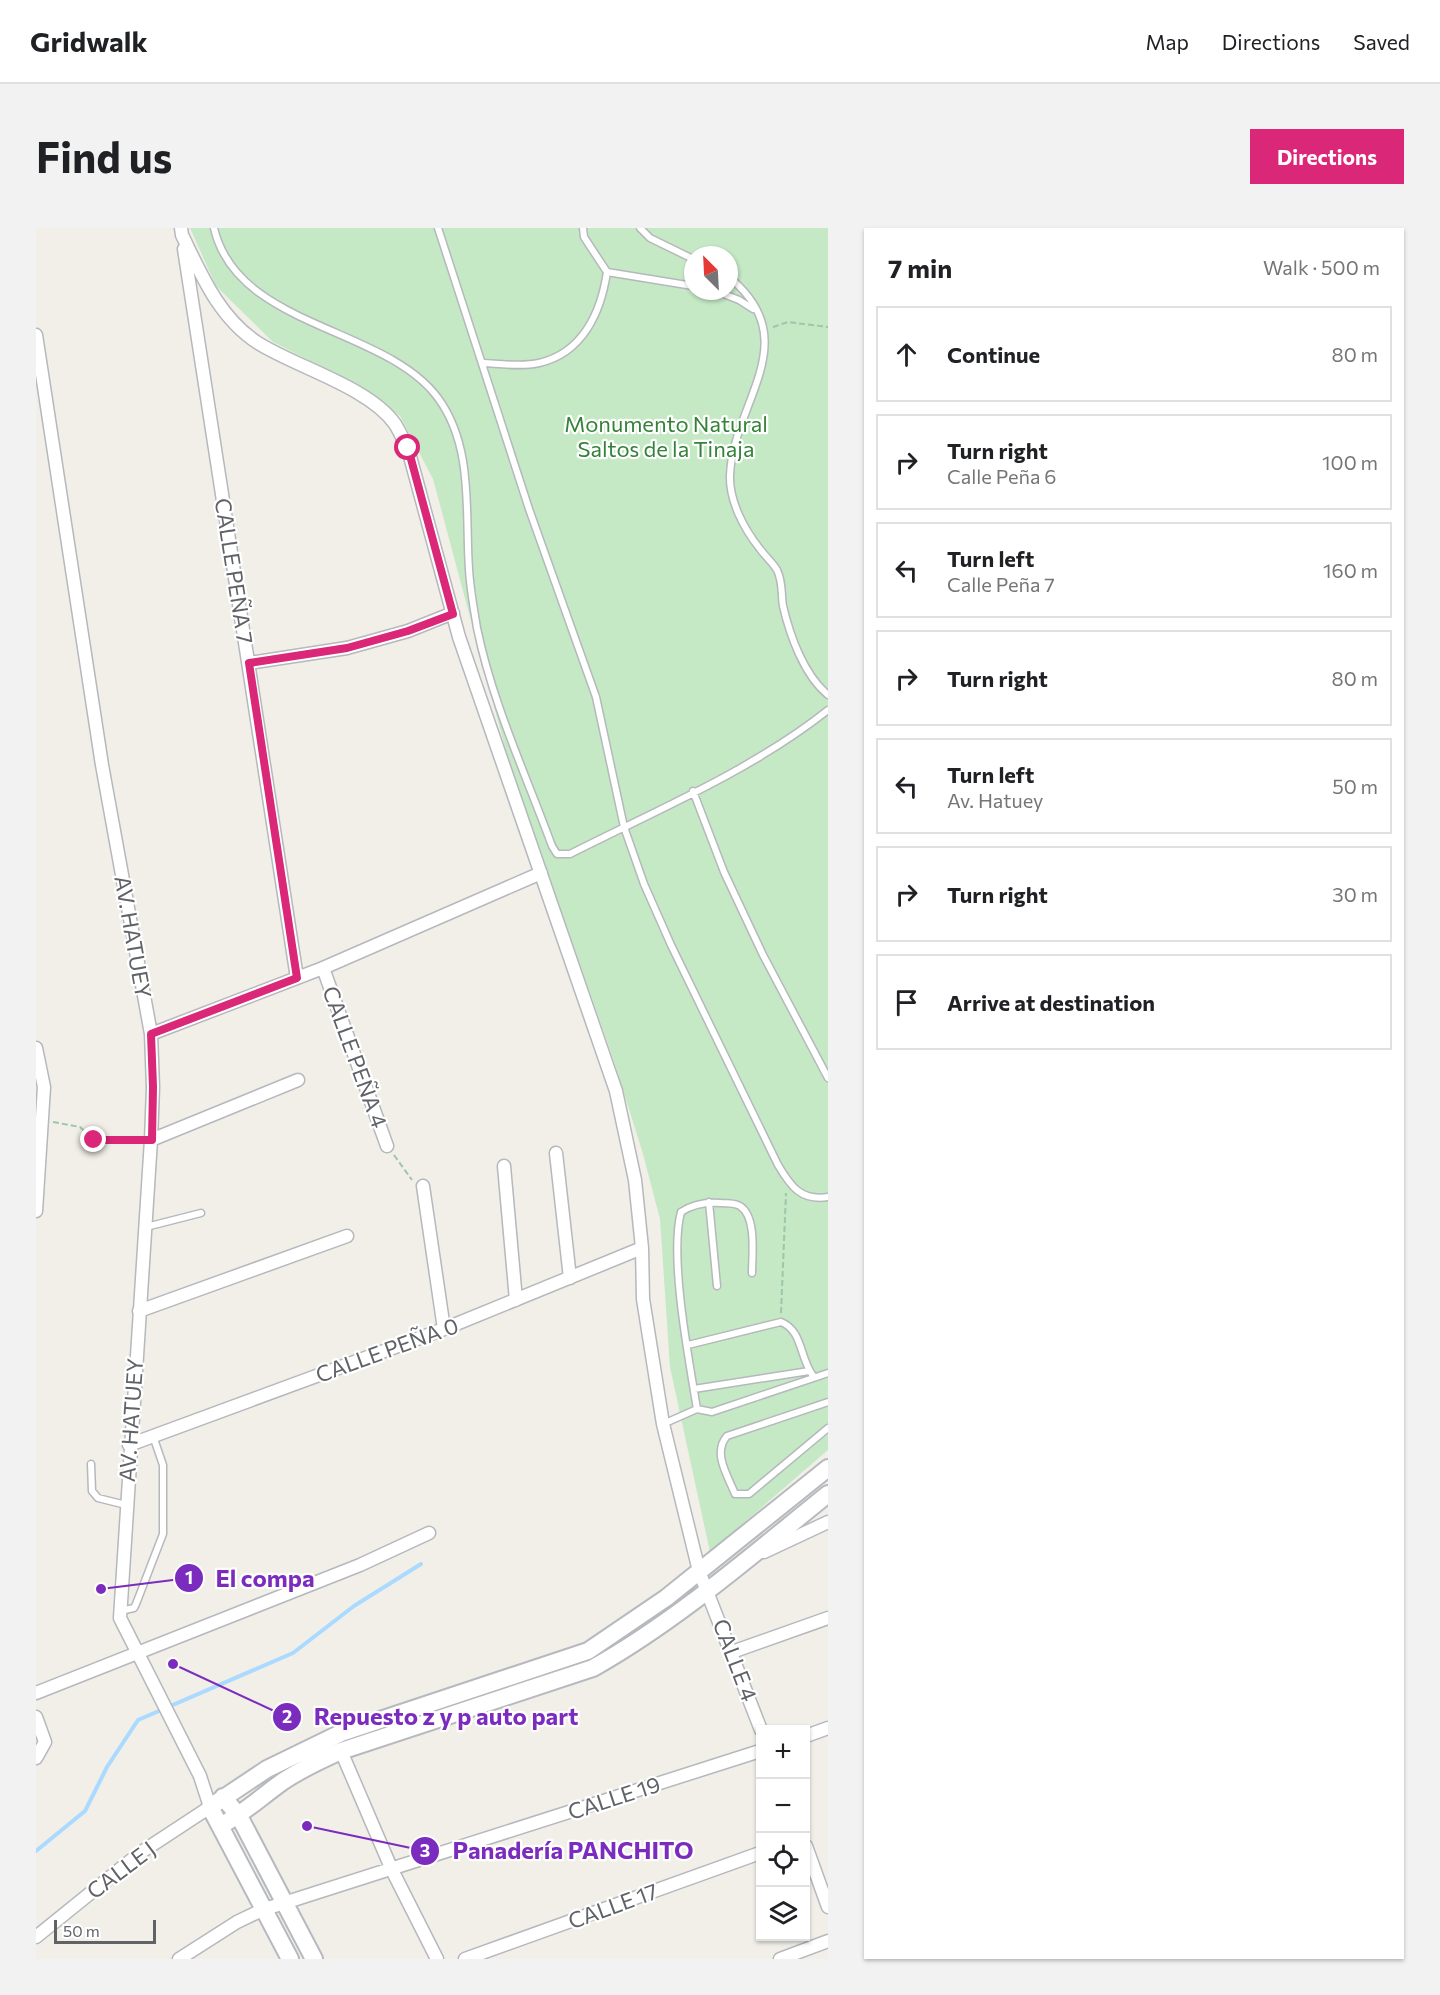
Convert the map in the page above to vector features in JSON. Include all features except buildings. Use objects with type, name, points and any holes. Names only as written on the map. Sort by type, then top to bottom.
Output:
[{"type":"main road","points":[[217,1802],[267,1769],[341,1733],[588,1651],[618,1633],[828,1468]]},
{"type":"main road","points":[[220,1826],[239,1816],[282,1782],[341,1751],[593,1668],[627,1649],[708,1591],[828,1494]]},
{"type":"main road","name":"AV. HATUEY","points":[[217,1802],[239,1816],[314,1959]]},
{"type":"main road","name":"AV. HATUEY","points":[[217,1802],[220,1826],[262,1910],[290,1959]]},
{"type":"street","name":"CALLE 4","points":[[181,232],[212,296],[233,321],[257,342],[372,402],[394,423],[408,448],[453,614],[616,1092],[628,1139],[642,1248],[643,1299],[663,1424],[699,1571],[759,1725]]},
{"type":"street","name":"CALLE PEÑA 7","points":[[181,232],[297,978]]},
{"type":"street","name":"AV. HATUEY","points":[[36,335],[102,765],[151,1034],[152,1140],[129,1444],[121,1624],[200,1776],[217,1802]]},
{"type":"street","points":[[249,663],[347,648],[408,631],[453,614]]},
{"type":"street","points":[[151,1034],[323,968],[541,873]]},
{"type":"street","name":"CALLE PEÑA 4","points":[[323,968],[387,1146]]},
{"type":"street","points":[[36,1048],[44,1087],[39,1121],[36,1211]]},
{"type":"street","points":[[152,1140],[298,1080]]},
{"type":"street","points":[[556,1153],[570,1278]]},
{"type":"street","points":[[504,1166],[516,1300]]},
{"type":"street","points":[[423,1186],[444,1329]]},
{"type":"street","points":[[139,1311],[347,1236]]},
{"type":"street","name":"CALLE PEÑA 0","points":[[129,1444],[444,1329],[642,1248]]},
{"type":"street","points":[[744,1562],[828,1522]]},
{"type":"street","points":[[36,1693],[360,1565],[429,1533]]},
{"type":"street","points":[[732,1652],[828,1618]]},
{"type":"street","points":[[36,1718],[45,1742],[36,1758]]},
{"type":"street","points":[[810,1735],[828,1728]]},
{"type":"street","points":[[341,1751],[392,1870],[437,1959]]},
{"type":"street","name":"CALLE 19","points":[[179,1959],[237,1922],[262,1910],[756,1752]]},
{"type":"street","name":"CALLE J","points":[[36,1937],[140,1853],[217,1802]]},
{"type":"street","name":"CALLE 17","points":[[465,1959],[756,1854]]},
{"type":"street","points":[[810,1857],[828,1907]]},
{"type":"street","points":[[780,1959],[828,1941]]},
{"type":"lane","points":[[214,228],[233,267],[256,291],[285,310],[381,354],[418,376],[438,398],[452,424],[461,450],[466,486],[469,572],[478,629],[493,685],[552,846],[562,856],[693,791],[800,732],[828,710]]},
{"type":"lane","points":[[438,228],[484,363],[529,509],[596,697],[624,827],[644,884],[671,945],[786,1179],[797,1192],[809,1197],[828,1197]]},
{"type":"lane","points":[[484,363],[537,364],[555,358],[588,329],[602,301],[606,272],[584,237],[583,228]]},
{"type":"lane","points":[[640,228],[650,238],[684,255]]},
{"type":"lane","points":[[606,272],[684,285]]},
{"type":"lane","points":[[738,288],[757,312],[765,330],[764,362],[733,453],[730,475],[731,494],[747,534],[777,570],[791,635],[804,663],[828,694]]},
{"type":"lane","points":[[738,300],[757,312]]},
{"type":"lane","points":[[693,791],[724,872],[763,955],[828,1078]]},
{"type":"lane","points":[[709,1202],[717,1286]]},
{"type":"lane","points":[[697,1409],[679,1276],[681,1212],[690,1206],[709,1202],[738,1204],[746,1211],[750,1222],[752,1273]]},
{"type":"lane","points":[[145,1227],[201,1213]]},
{"type":"lane","points":[[688,1346],[781,1322],[794,1331],[809,1371],[814,1377]]},
{"type":"lane","points":[[694,1389],[809,1371]]},
{"type":"lane","points":[[663,1424],[697,1409],[712,1412],[828,1374]]},
{"type":"lane","points":[[828,1402],[727,1436],[719,1452],[735,1494],[749,1494],[828,1428]]},
{"type":"lane","points":[[120,1612],[134,1608],[164,1534],[163,1465],[153,1436]]},
{"type":"lane","points":[[92,1464],[92,1491],[98,1498],[126,1505]]},
{"type":"path","points":[[765,330],[788,322],[828,327]]},
{"type":"path","points":[[39,1121],[80,1127],[94,1140],[152,1140]]},
{"type":"path","points":[[387,1146],[416,1185],[423,1186]]},
{"type":"path","points":[[781,1322],[786,1179]]},
{"type":"green space","name":"Monumento Natural Saltos de la Tinaja","points":[[190,228],[828,228],[828,1450],[710,1552],[670,1367],[660,1219],[643,1154],[613,1058],[510,766],[433,479],[400,416],[360,386],[273,342],[216,286]]},
{"type":"waterway","points":[[36,1851],[85,1811],[107,1767],[138,1720],[293,1653],[354,1606],[421,1564]]},
{"type":"place","name":"El compa","points":[[101,1589]]},
{"type":"place","name":"Repuesto z y p auto part","points":[[173,1664]]},
{"type":"place","name":"Panadería PANCHITO","points":[[307,1826]]},
{"type":"route","points":[[94,1140],[152,1140],[151,1034],[297,978],[249,663],[347,648],[408,631],[453,614],[408,448]]}]
